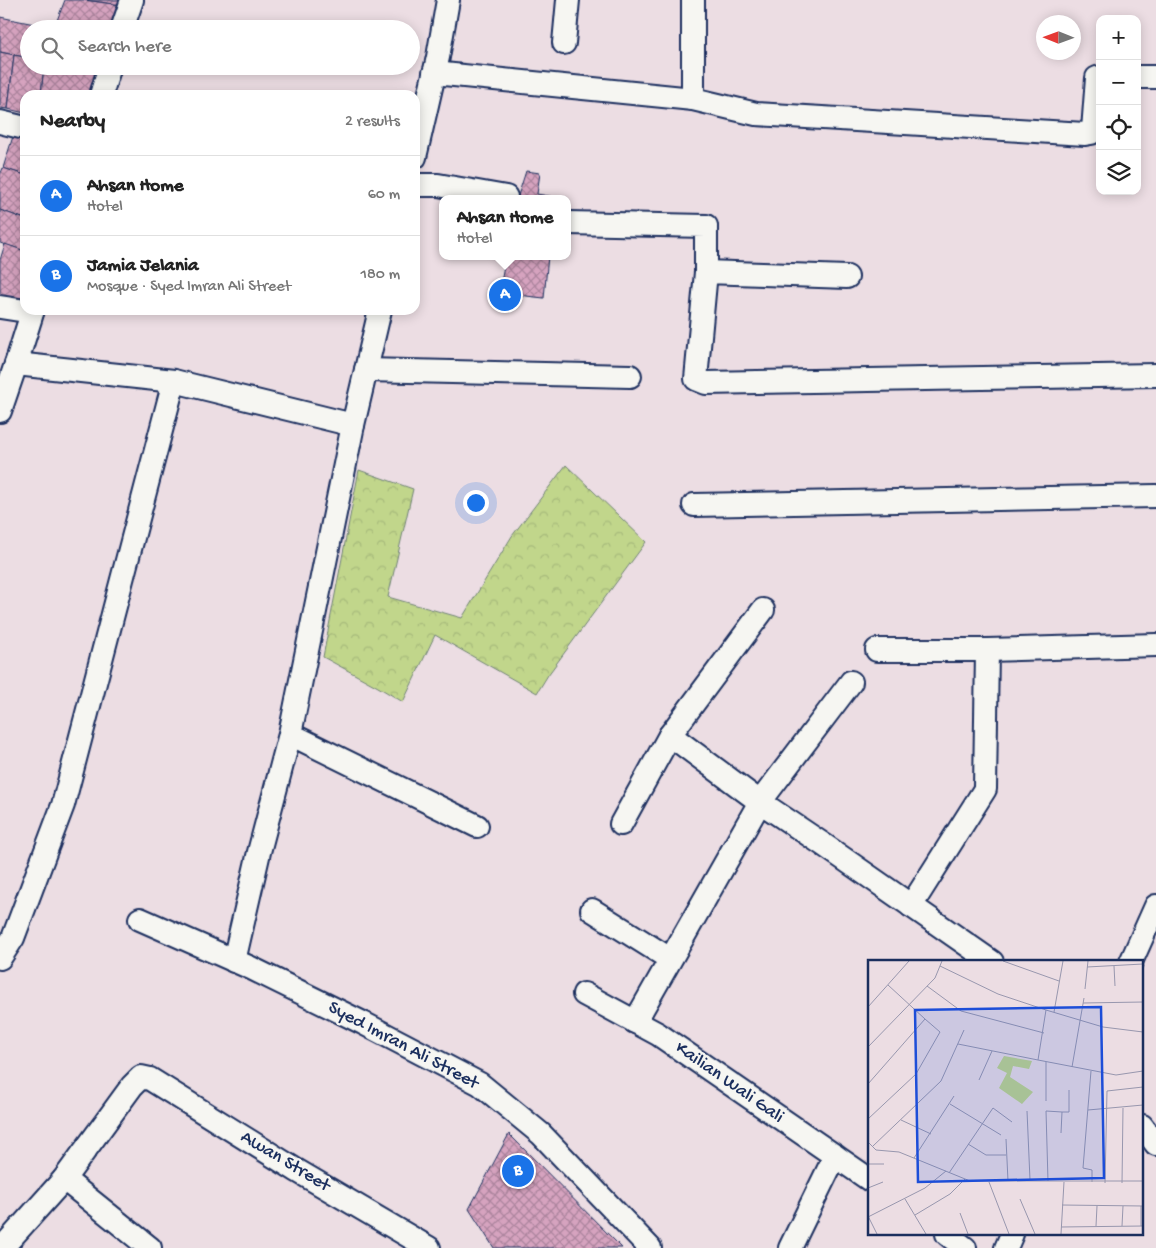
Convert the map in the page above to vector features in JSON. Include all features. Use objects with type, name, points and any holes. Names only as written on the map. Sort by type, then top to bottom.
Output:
[{"type":"street","points":[[125,20],[132,0]]},
{"type":"street","points":[[420,135],[448,0]]},
{"type":"street","points":[[564,43],[568,0]]},
{"type":"street","points":[[693,0],[693,99]]},
{"type":"street","points":[[434,73],[693,99],[756,114],[1091,133],[1093,130],[1096,91]]},
{"type":"street","points":[[103,90],[107,75]]},
{"type":"street","points":[[1141,77],[1156,77]]},
{"type":"street","points":[[0,122],[20,127]]},
{"type":"street","points":[[420,185],[499,195]]},
{"type":"street","points":[[571,223],[706,226],[706,272],[696,379],[706,383],[1156,375]]},
{"type":"street","points":[[706,272],[848,277]]},
{"type":"street","points":[[0,307],[20,310]]},
{"type":"street","points":[[0,411],[31,315]]},
{"type":"street","points":[[234,961],[259,852],[290,734],[353,425],[379,315]]},
{"type":"street","points":[[16,364],[174,381],[353,425]]},
{"type":"street","points":[[366,370],[630,376]]},
{"type":"street","points":[[0,958],[13,938],[63,805],[174,381]]},
{"type":"street","points":[[694,505],[1156,496]]},
{"type":"street","points":[[621,824],[670,736],[763,610]]},
{"type":"street","points":[[878,650],[987,650],[1156,645]]},
{"type":"street","points":[[911,906],[985,789],[987,650]]},
{"type":"street","points":[[635,1022],[760,802],[851,682]]},
{"type":"street","points":[[290,734],[478,826]]},
{"type":"street","points":[[670,736],[760,802],[989,960]]},
{"type":"street","points":[[1134,960],[1150,940],[1156,906]]},
{"type":"street","points":[[592,910],[670,959]]},
{"type":"street","name":"Syed Imran Ali Street","points":[[140,919],[234,961],[363,1023],[480,1084],[541,1134],[650,1248]]},
{"type":"street","name":"Kailian Wali Gali","points":[[584,994],[658,1034],[868,1179]]},
{"type":"street","name":"Awan Street","points":[[64,1179],[132,1086],[141,1077],[150,1079],[296,1170],[429,1248]]},
{"type":"street","points":[[1144,1129],[1156,1144]]},
{"type":"street","points":[[790,1248],[835,1156]]},
{"type":"street","points":[[2,1248],[64,1179],[150,1248]]},
{"type":"street","points":[[949,1236],[966,1248]]},
{"type":"street","points":[[1006,1248],[1011,1236]]},
{"type":"green space","points":[[566,465],[646,542],[548,675],[537,693],[435,635],[403,702],[323,657],[359,470],[413,489],[388,597],[462,618],[512,536]]},
{"type":"building","points":[[65,0],[85,0],[122,5],[117,20],[57,20]]},
{"type":"building","points":[[85,0],[123,0],[122,5]]},
{"type":"building","points":[[0,17],[20,21],[20,56],[0,52]]},
{"type":"building","points":[[0,52],[14,55],[8,109],[0,108]]},
{"type":"building","points":[[14,55],[20,56],[20,75],[43,75],[42,90],[20,90],[20,112],[8,109]]},
{"type":"building","points":[[43,75],[101,75],[96,90],[42,90]]},
{"type":"building","points":[[15,130],[20,132],[20,173],[3,168]]},
{"type":"building","points":[[3,168],[20,173],[20,217],[0,210],[0,175]]},
{"type":"building","points":[[526,171],[540,173],[537,194],[543,195],[518,195]]},
{"type":"building","points":[[0,210],[20,217],[20,249],[0,243]]},
{"type":"building","points":[[5,244],[20,249],[20,305],[0,299],[0,260]]},
{"type":"building","points":[[505,260],[548,260],[544,298],[499,293]]},
{"type":"building","points":[[509,1134],[622,1248],[494,1248],[469,1209]]},
{"type":"place","name":"Ahsan Home","points":[[505,295]]},
{"type":"place","name":"Jamia Jelania","points":[[518,1171]]}]
